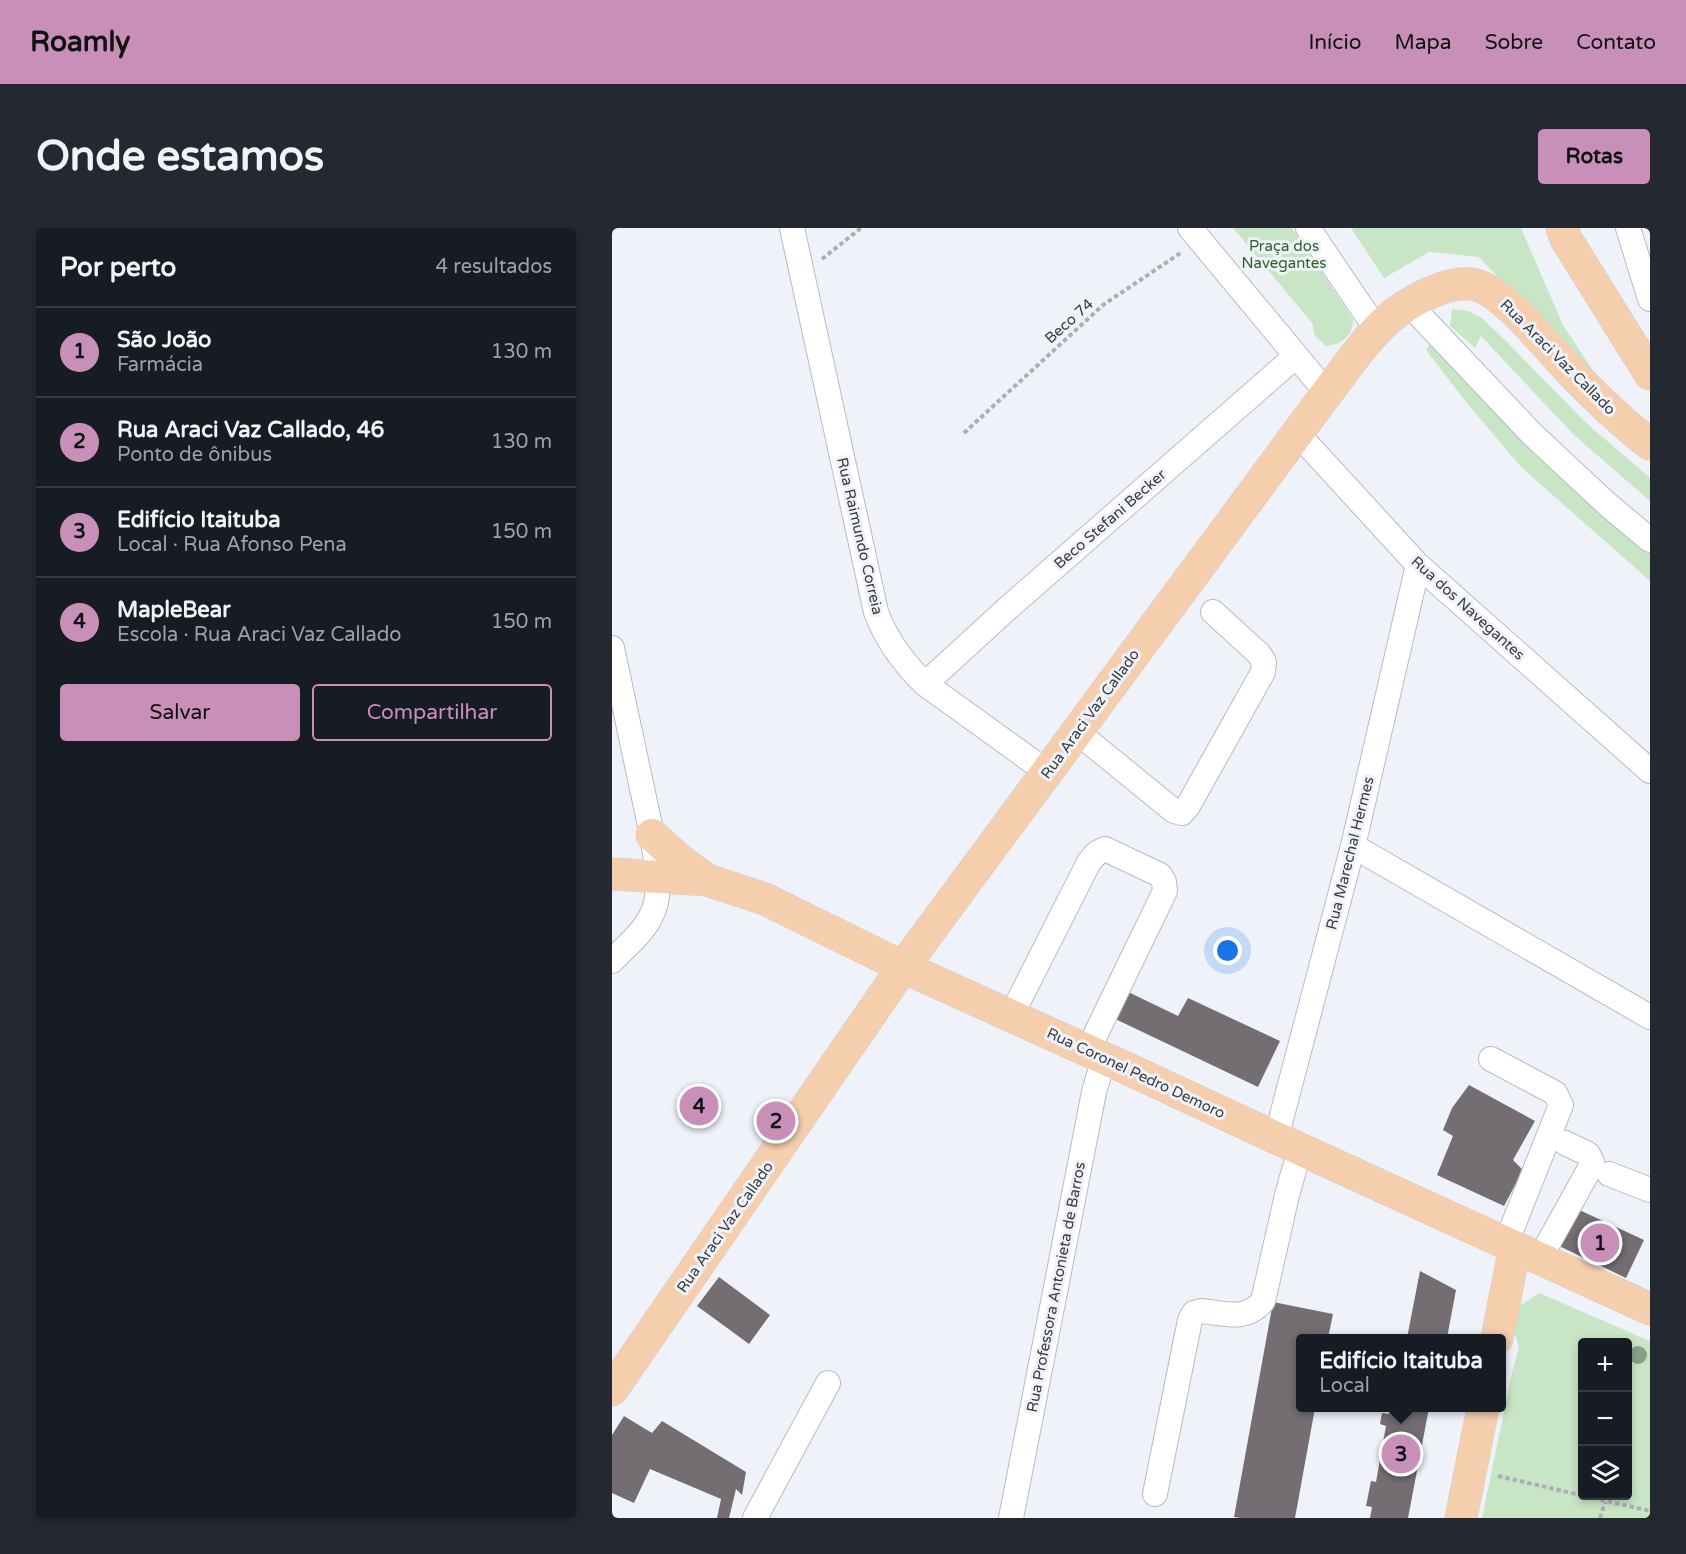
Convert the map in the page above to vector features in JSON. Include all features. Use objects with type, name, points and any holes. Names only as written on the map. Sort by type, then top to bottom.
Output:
[{"type":"main road","points":[[1562,228],[1566,239],[1650,374]]},
{"type":"main road","name":"Rua Araci Vaz Callado","points":[[612,1390],[903,967],[1297,433],[1377,330],[1409,304],[1438,288],[1471,284],[1492,292],[1512,309],[1574,375],[1650,444]]},
{"type":"main road","points":[[652,835],[682,862],[707,880]]},
{"type":"main road","name":"Rua Coronel Pedro Demoro","points":[[612,874],[707,880],[765,899],[903,967],[1650,1308]]},
{"type":"main road","points":[[1498,1334],[1520,1250]]},
{"type":"main road","points":[[1461,1518],[1482,1412]]},
{"type":"street","name":"Rua Raimundo Correia","points":[[792,228],[876,612],[893,647],[909,669],[925,684],[1047,772]]},
{"type":"street","points":[[1308,228],[1377,330]]},
{"type":"street","points":[[1628,228],[1650,298]]},
{"type":"street","points":[[1195,234],[1327,393]]},
{"type":"street","points":[[1409,304],[1532,434],[1607,504],[1650,540]]},
{"type":"street","name":"Beco Stefani Becker","points":[[925,684],[1008,608],[1296,356]]},
{"type":"street","name":"Rua dos Navegantes","points":[[1297,433],[1418,565],[1650,771]]},
{"type":"street","name":"Rua Marechal Hermes","points":[[1155,1494],[1190,1320],[1194,1313],[1201,1311],[1246,1315],[1255,1311],[1263,1301],[1287,1195],[1286,1143],[1280,1123],[1353,846],[1418,565]]},
{"type":"street","points":[[1077,732],[1174,811],[1182,813],[1263,672],[1264,662],[1259,654],[1213,612]]},
{"type":"street","points":[[612,648],[652,835],[658,902],[650,920],[612,961]]},
{"type":"street","points":[[1353,846],[1650,1017]]},
{"type":"street","name":"Rua Professora Antonieta de Barros","points":[[1011,1016],[1089,862],[1097,853],[1105,849],[1160,876],[1164,882],[1165,891],[1096,1054],[1094,1092],[1011,1518]]},
{"type":"street","points":[[1491,1059],[1555,1093],[1561,1105],[1520,1250]]},
{"type":"street","points":[[1520,1250],[1589,1170],[1592,1162],[1588,1154],[1565,1143]]},
{"type":"street","points":[[1609,1174],[1650,1190]]},
{"type":"street","points":[[755,1518],[828,1383]]},
{"type":"path","points":[[802,274],[861,228]]},
{"type":"path","name":"Beco 74","points":[[964,433],[1103,305],[1195,234]]},
{"type":"path","points":[[1471,1470],[1650,1511]]},
{"type":"path","points":[[1600,1518],[1605,1502]]},
{"type":"green space","name":"Praça dos Navegantes","points":[[1233,228],[1292,228],[1353,319],[1349,335],[1342,341],[1326,346],[1315,336],[1312,323]]},
{"type":"green space","points":[[1351,228],[1521,228],[1563,325],[1613,401],[1570,347],[1479,257],[1429,252],[1384,278]]},
{"type":"green space","points":[[1452,309],[1468,311],[1483,319],[1584,421],[1650,478],[1650,501],[1573,434],[1481,336],[1475,348],[1450,326]]},
{"type":"green space","points":[[1436,344],[1650,551],[1650,581],[1521,467],[1426,350],[1429,345]]},
{"type":"green space","points":[[1539,1293],[1650,1341],[1650,1518],[1482,1518],[1519,1347],[1512,1325],[1515,1309]]},
{"type":"building","points":[[1122,989],[1178,1016],[1188,998],[1280,1041],[1258,1087],[1109,1016]]},
{"type":"building","points":[[1469,1085],[1535,1121],[1513,1160],[1523,1170],[1504,1206],[1437,1175],[1453,1136],[1443,1130],[1452,1108]]},
{"type":"building","points":[[1575,1208],[1644,1240],[1626,1278],[1557,1245]]},
{"type":"building","points":[[1420,1271],[1456,1290],[1448,1334],[1408,1334]]},
{"type":"building","points":[[719,1277],[770,1315],[749,1344],[697,1306]]},
{"type":"building","points":[[1273,1302],[1333,1314],[1329,1334],[1296,1334],[1296,1412],[1314,1412],[1295,1518],[1234,1517]]},
{"type":"building","points":[[1390,1412],[1428,1412],[1408,1518],[1370,1518],[1372,1507],[1366,1506],[1371,1481],[1376,1482],[1386,1426],[1380,1424],[1382,1413],[1389,1414]]},
{"type":"building","points":[[624,1416],[652,1433],[662,1421],[746,1472],[742,1495],[736,1489],[729,1518],[717,1518],[721,1499],[650,1469],[634,1503],[612,1493],[612,1435]]},
{"type":"place","name":"MapleBear","points":[[699,1106]]},
{"type":"place","name":"Rua Araci Vaz Callado, 46","points":[[776,1121]]},
{"type":"place","name":"São João","points":[[1600,1243]]},
{"type":"place","name":"Edifício Itaituba","points":[[1401,1454]]}]
